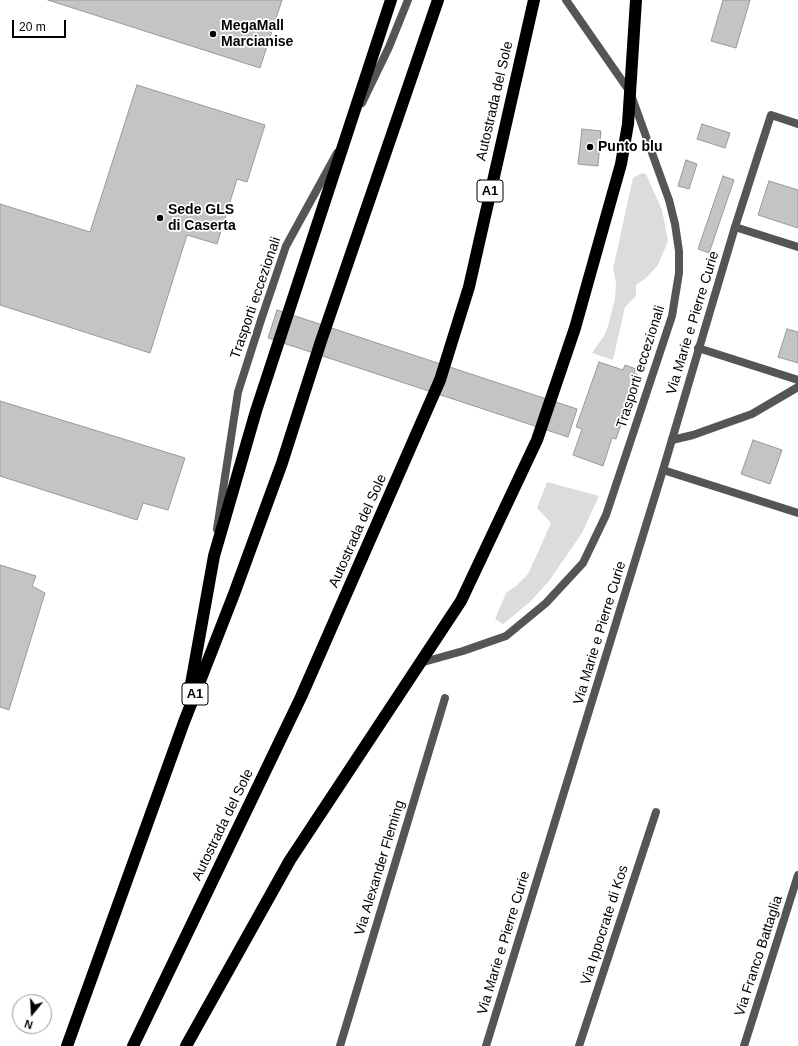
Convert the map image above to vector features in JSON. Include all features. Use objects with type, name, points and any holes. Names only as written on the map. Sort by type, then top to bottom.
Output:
[{"type":"highway","points":[[184,722],[214,556],[256,411],[391,0]]},
{"type":"highway","name":"A1","points":[[67,1046],[184,722],[234,594],[282,463],[324,333],[438,0]]},
{"type":"highway","name":"Autostrada del Sole","points":[[133,1046],[301,696],[440,380],[469,287],[534,0]]},
{"type":"highway","points":[[186,1046],[290,860],[461,601],[537,440],[575,328],[621,164],[626,136],[636,0]]},
{"type":"street","name":"Trasporti eccezionali","points":[[214,556],[230,435],[240,385],[286,246],[345,138],[389,47],[408,0]]},
{"type":"street","name":"Trasporti eccezionali","points":[[420,663],[463,651],[506,636],[546,603],[583,563],[606,515],[663,349],[674,311],[679,273],[679,251],[674,218],[630,92],[566,0]]},
{"type":"street","name":"Via Marie e Pierre Curie","points":[[486,1046],[663,470],[735,227],[771,115],[798,124]]},
{"type":"street","points":[[735,227],[798,247]]},
{"type":"street","points":[[698,348],[798,380]]},
{"type":"street","points":[[672,440],[693,435],[752,414],[798,387]]},
{"type":"street","points":[[663,470],[798,514]]},
{"type":"street","name":"Via Alexander Fleming","points":[[340,1046],[445,698]]},
{"type":"street","name":"Via Ippocrate di Kos","points":[[579,1046],[656,812]]},
{"type":"street","name":"Via Franco Battaglia","points":[[744,1046],[798,875]]},
{"type":"shaded area","points":[[642,173],[646,174],[662,210],[668,241],[658,265],[646,278],[636,285],[636,296],[625,307],[613,360],[592,353],[604,336],[608,326],[615,298],[616,283],[613,269],[633,178]]},
{"type":"shaded area","points":[[547,482],[599,496],[582,533],[549,581],[530,602],[503,624],[495,619],[506,593],[516,586],[528,574],[551,523],[537,508]]},
{"type":"building","name":"MegaMall Marcianise","points":[[48,0],[282,0],[260,68]]},
{"type":"building","points":[[723,0],[750,0],[736,48],[711,41]]},
{"type":"building","name":"Sede GLS di Caserta","points":[[137,85],[265,125],[247,182],[237,179],[217,244],[187,235],[150,353],[0,305],[0,204],[90,232]]},
{"type":"building","points":[[702,124],[730,133],[725,148],[697,139]]},
{"type":"building","name":"Punto blu","points":[[582,129],[601,131],[598,166],[578,164]]},
{"type":"building","points":[[686,160],[697,164],[689,189],[678,186]]},
{"type":"building","points":[[723,176],[734,180],[709,253],[698,249]]},
{"type":"building","points":[[769,181],[798,190],[798,228],[758,215]]},
{"type":"building","points":[[277,310],[577,409],[568,437],[268,338]]},
{"type":"building","points":[[787,329],[798,332],[798,363],[778,357]]},
{"type":"building","points":[[599,362],[623,370],[625,365],[636,369],[634,373],[638,375],[616,439],[612,438],[603,466],[573,455],[582,429],[576,427]]},
{"type":"building","points":[[0,401],[185,458],[168,510],[143,503],[137,520],[0,476]]},
{"type":"building","points":[[753,440],[782,450],[770,484],[741,474]]},
{"type":"building","points":[[0,565],[36,576],[32,586],[45,593],[9,710],[0,707]]},
{"type":"place","name":"MegaMall Marcianise","points":[[213,34]]},
{"type":"place","name":"Punto blu","points":[[590,147]]},
{"type":"place","name":"Sede GLS di Caserta","points":[[160,218]]}]
